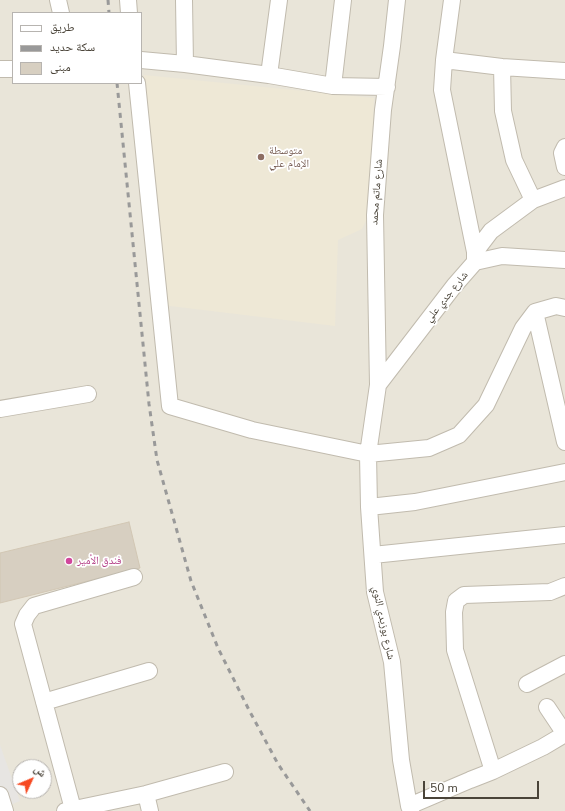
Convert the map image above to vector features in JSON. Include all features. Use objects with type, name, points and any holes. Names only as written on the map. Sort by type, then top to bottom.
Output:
[{"type":"street","points":[[58,0],[61,12]]},
{"type":"street","points":[[128,0],[129,12]]},
{"type":"street","points":[[184,0],[185,64]]},
{"type":"street","points":[[269,75],[280,0]]},
{"type":"street","points":[[333,86],[343,0]]},
{"type":"street","name":"شارع ماتم محمد","points":[[378,385],[375,215],[384,110],[397,0]]},
{"type":"street","points":[[452,0],[444,60],[442,90],[475,257]]},
{"type":"street","points":[[142,60],[269,75],[333,86],[387,87]]},
{"type":"street","points":[[444,60],[502,67],[565,70]]},
{"type":"street","points":[[502,67],[503,111],[514,160],[533,200]]},
{"type":"street","points":[[0,69],[12,69]]},
{"type":"street","points":[[137,84],[170,406],[252,430],[368,454],[429,448],[459,435],[486,405],[523,328],[535,312],[556,306],[565,308]]},
{"type":"street","points":[[565,147],[562,153],[565,167]]},
{"type":"street","points":[[475,257],[491,231],[533,200],[565,188]]},
{"type":"street","name":"شارع جدي علي","points":[[378,385],[475,257],[502,256],[565,260]]},
{"type":"street","points":[[535,312],[565,442]]},
{"type":"street","name":"شارع بوزيدي النوي","points":[[378,385],[368,454],[375,592],[392,662],[401,760],[410,809]]},
{"type":"street","points":[[0,409],[88,394]]},
{"type":"street","points":[[370,507],[415,502],[565,472]]},
{"type":"street","points":[[373,555],[565,535]]},
{"type":"street","points":[[134,577],[34,606],[26,615],[24,624],[44,702],[79,809],[146,794],[225,772]]},
{"type":"street","points":[[493,771],[455,650],[454,612],[456,601],[464,595],[550,592],[565,586]]},
{"type":"street","points":[[527,684],[565,664]]},
{"type":"street","points":[[44,702],[149,671]]},
{"type":"street","points":[[410,809],[543,747],[565,734],[547,707]]},
{"type":"street","points":[[146,794],[150,811]]},
{"type":"street","points":[[0,795],[5,811]]},
{"type":"shaded area","points":[[0,0],[565,0],[565,811],[0,811]]},
{"type":"shaded area","name":"متوسطة الإمام علي","points":[[144,75],[374,98],[369,215],[362,229],[338,240],[335,326],[162,305]]},
{"type":"shaded area","points":[[0,745],[12,779],[12,799],[19,799],[20,801],[0,809]]},
{"type":"building","name":"فندق الأمير","points":[[129,522],[140,568],[0,603],[0,553]]},
{"type":"railway","points":[[108,0],[109,12]]},
{"type":"railway","points":[[117,84],[149,404],[157,460],[191,581],[218,648],[278,764],[310,811]]},
{"type":"place","name":"متوسطة الإمام علي","points":[[261,157]]},
{"type":"place","name":"فندق الأمير","points":[[69,561]]}]
